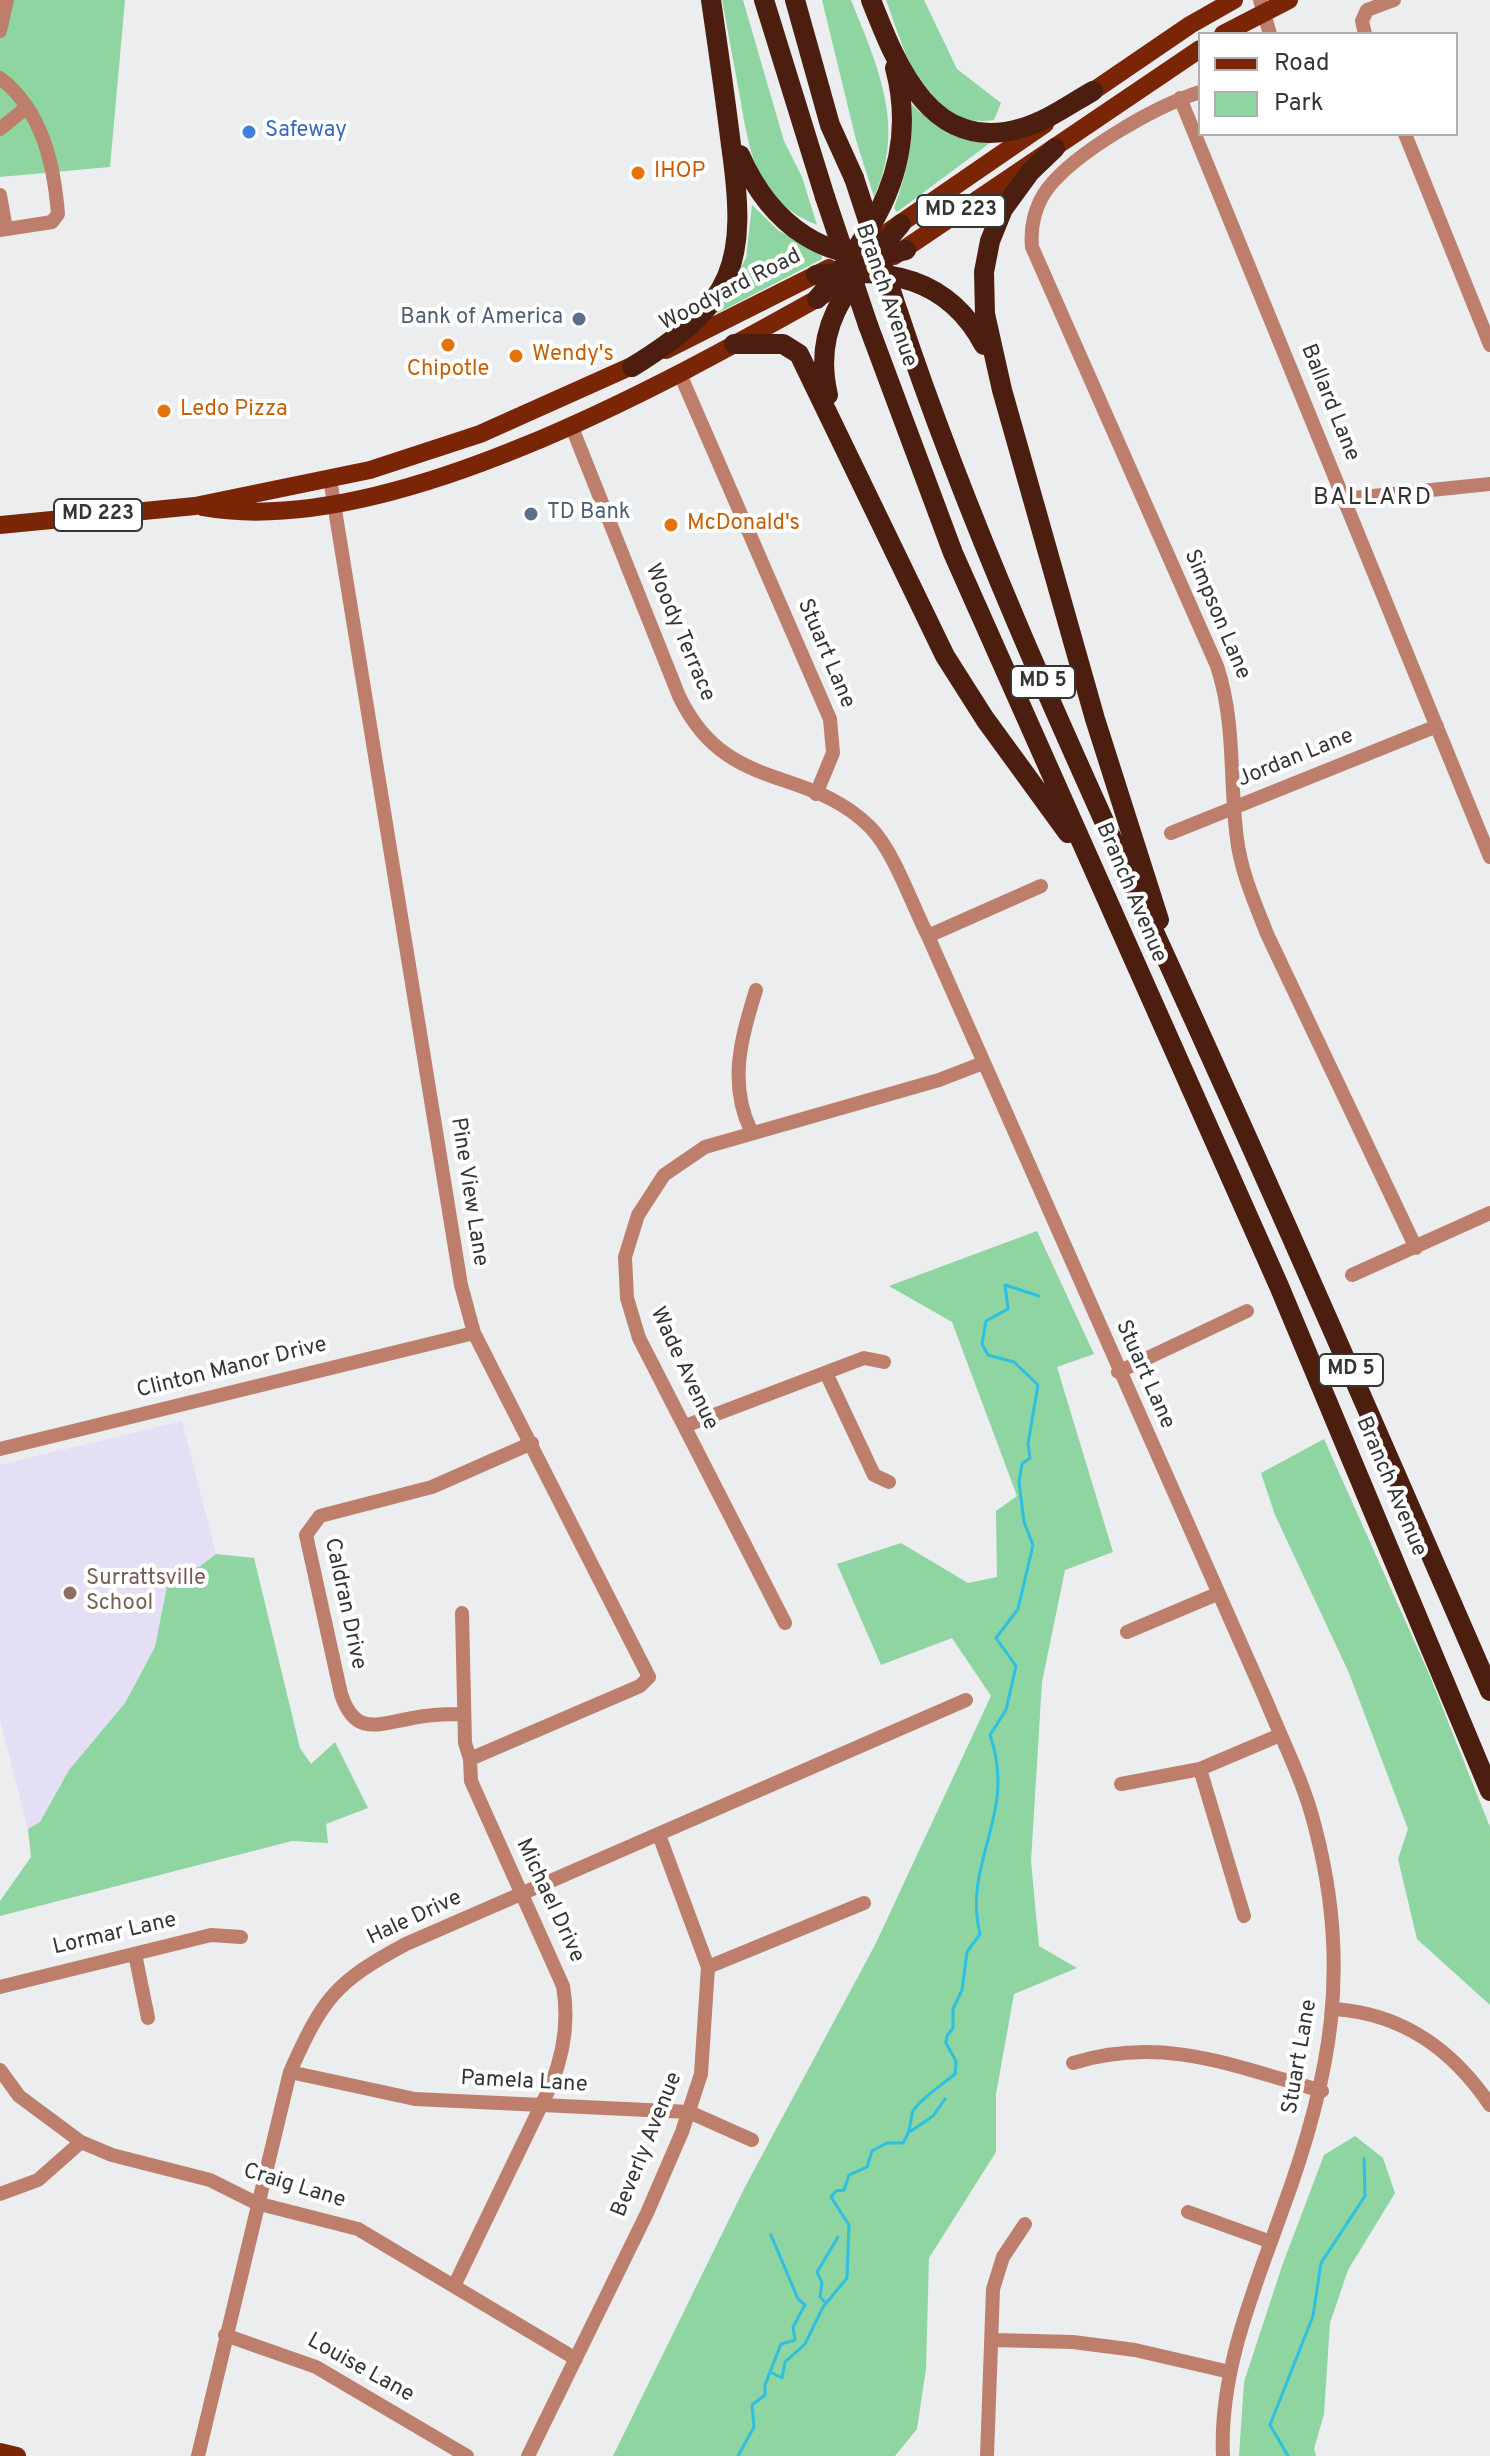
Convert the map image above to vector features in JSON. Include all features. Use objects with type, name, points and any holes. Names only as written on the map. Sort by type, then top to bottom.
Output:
[{"type":"highway","points":[[632,367],[685,333],[718,295],[728,274],[740,221],[711,0]]},
{"type":"highway","name":"Branch Avenue","points":[[764,0],[868,325],[953,553],[1283,1297],[1490,1791]]},
{"type":"highway","name":"Branch Avenue","points":[[795,0],[830,125],[854,178],[939,435],[1124,873],[1205,1044],[1490,1691]]},
{"type":"highway","points":[[871,0],[889,45],[919,97],[948,121],[972,130],[996,133],[1022,128],[1093,91]]},
{"type":"highway","points":[[839,433],[824,381],[824,339],[883,209],[896,167],[900,106],[889,45]]},
{"type":"highway","points":[[727,113],[749,176],[768,205],[790,226],[858,263],[895,275],[952,301],[971,319],[998,369]]},
{"type":"highway","points":[[1055,148],[1030,172],[1003,209],[990,241],[982,292],[998,369],[1095,719],[1124,801],[1152,904],[1205,1044]]},
{"type":"highway","points":[[817,299],[901,224]]},
{"type":"highway","points":[[816,275],[906,250]]},
{"type":"highway","points":[[734,344],[783,344],[799,354],[945,656],[985,719],[1068,832],[1116,921]]},
{"type":"main road","name":"MD 223","points":[[901,224],[1155,49],[1234,0]]},
{"type":"main road","points":[[1226,32],[1262,6],[1289,0]]},
{"type":"main road","points":[[1097,120],[1146,80],[1154,66],[1155,49]]},
{"type":"main road","name":"MD 223","points":[[906,250],[1198,50]]},
{"type":"main road","name":"Woodyard Road","points":[[0,525],[195,506],[330,479],[443,447],[632,367],[816,275]]},
{"type":"main road","name":"Woodyard Road","points":[[195,506],[241,514],[335,503],[419,483],[492,458],[571,425],[680,374],[817,299]]},
{"type":"main road","points":[[443,447],[545,424],[571,425],[581,405],[632,367]]},
{"type":"main road","points":[[0,2452],[17,2456]]},
{"type":"street","points":[[0,31],[7,0]]},
{"type":"street","points":[[1365,32],[1362,21],[1367,10],[1394,0]]},
{"type":"street","points":[[1262,6],[1269,32]]},
{"type":"street","points":[[0,78],[14,88],[27,107],[53,172],[58,214],[52,222],[3,230],[0,195]]},
{"type":"street","name":"Simpson Lane","points":[[1198,93],[1150,111],[1087,154],[1048,188],[1038,206],[1031,233],[1034,255],[1217,666],[1230,707],[1240,856],[1267,934],[1416,1248]]},
{"type":"street","name":"Ballard Lane","points":[[1180,98],[1490,857]]},
{"type":"street","points":[[0,129],[27,107]]},
{"type":"street","points":[[1406,136],[1490,345]]},
{"type":"street","name":"Stuart Lane","points":[[680,374],[830,719],[833,753],[816,794],[857,816],[878,837],[928,936],[1280,1735],[1315,1825],[1329,1889],[1335,2009],[1322,2091],[1230,2372],[1224,2413],[1223,2456]]},
{"type":"street","name":"Woody Terrace","points":[[571,425],[673,681],[701,733],[743,767],[816,794]]},
{"type":"street","name":"Pine View Lane","points":[[330,479],[457,1269],[474,1333],[642,1660],[648,1680],[470,1759]]},
{"type":"street","points":[[1344,499],[1490,484]]},
{"type":"street","name":"Jordan Lane","points":[[1171,833],[1437,726]]},
{"type":"street","points":[[928,936],[1041,886]]},
{"type":"street","points":[[751,1131],[743,1115],[737,1079],[739,1045],[756,990]]},
{"type":"street","name":"Wade Avenue","points":[[785,1623],[639,1338],[627,1298],[625,1257],[638,1215],[664,1175],[705,1147],[751,1131],[939,1080],[983,1063]]},
{"type":"street","points":[[1352,1275],[1490,1213]]},
{"type":"street","points":[[1118,1372],[1247,1311]]},
{"type":"street","name":"Clinton Manor Drive","points":[[0,1449],[474,1333]]},
{"type":"street","points":[[685,1426],[864,1358],[884,1362]]},
{"type":"street","points":[[826,1373],[874,1475],[889,1482]]},
{"type":"street","name":"Caldran Drive","points":[[464,1714],[431,1715],[372,1726],[352,1716],[341,1694],[306,1535],[320,1516],[432,1487],[532,1443]]},
{"type":"street","points":[[1127,1632],[1217,1594]]},
{"type":"street","name":"Michael Drive","points":[[454,2286],[561,2055],[566,2010],[557,1970],[471,1781],[470,1759],[465,1743],[462,1613]]},
{"type":"street","name":"Hale Drive","points":[[198,2456],[256,2203],[290,2072],[314,2020],[337,1989],[357,1971],[406,1944],[966,1700]]},
{"type":"street","points":[[1121,1784],[1200,1769],[1280,1735]]},
{"type":"street","points":[[1200,1769],[1244,1916]]},
{"type":"street","name":"Beverly Avenue","points":[[528,2456],[647,2213],[689,2112],[705,2051],[708,1967],[659,1835]]},
{"type":"street","points":[[708,1967],[864,1903]]},
{"type":"street","name":"Lormar Lane","points":[[0,1987],[211,1935],[241,1937]]},
{"type":"street","points":[[135,1954],[148,2018]]},
{"type":"street","points":[[1335,2009],[1366,2011],[1407,2027],[1439,2047],[1458,2064],[1490,2105]]},
{"type":"street","points":[[1073,2063],[1107,2053],[1150,2049],[1196,2057],[1322,2091]]},
{"type":"street","name":"Craig Lane","points":[[0,2070],[19,2096],[81,2142],[148,2166],[210,2180],[256,2203],[358,2229],[576,2359]]},
{"type":"street","name":"Pamela Lane","points":[[290,2072],[405,2098],[689,2112],[752,2140]]},
{"type":"street","points":[[0,2194],[38,2180],[81,2142]]},
{"type":"street","points":[[1188,2212],[1271,2242]]},
{"type":"street","points":[[987,2456],[993,2340],[991,2305],[997,2271],[1025,2224]]},
{"type":"street","name":"Louise Lane","points":[[225,2335],[316,2367],[467,2456]]},
{"type":"street","points":[[993,2340],[1073,2342],[1135,2350],[1230,2372]]},
{"type":"shaded area","points":[[182,1421],[216,1554],[199,1567],[170,1571],[155,1647],[125,1703],[69,1770],[40,1822],[28,1829],[0,1719],[0,1465]]},
{"type":"green space","points":[[0,0],[125,0],[110,167],[0,177]]},
{"type":"green space","points":[[722,0],[743,0],[784,141],[802,177],[817,225],[781,203],[759,173],[748,138]]},
{"type":"green space","points":[[822,0],[851,0],[885,97],[888,146],[884,171],[874,197],[856,140]]},
{"type":"green space","points":[[886,0],[924,0],[957,69],[1001,103],[994,120],[970,120],[950,113],[934,100],[910,63]]},
{"type":"green space","points":[[912,105],[948,131],[990,143],[897,212],[894,208],[910,145]]},
{"type":"green space","points":[[752,205],[779,231],[821,251],[822,259],[716,314],[746,258]]},
{"type":"green space","points":[[1037,1231],[1094,1354],[1057,1367],[1113,1552],[1065,1570],[1042,1682],[1031,1861],[1039,1946],[1077,1968],[1014,1994],[996,2094],[996,2152],[929,2258],[926,2369],[917,2429],[895,2456],[613,2456],[745,2187],[875,1945],[991,1696],[952,1638],[881,1665],[837,1564],[901,1543],[968,1583],[997,1577],[996,1511],[1017,1496],[952,1322],[889,1286]]},
{"type":"green space","points":[[1324,1439],[1429,1674],[1490,1827],[1490,2005],[1417,1939],[1398,1859],[1408,1829],[1349,1673],[1275,1515],[1261,1473]]},
{"type":"green space","points":[[216,1554],[254,1558],[300,1748],[311,1764],[335,1742],[368,1808],[326,1824],[328,1843],[292,1841],[0,1916],[0,1901],[31,1857],[28,1829],[40,1822],[69,1770],[125,1703],[155,1647],[170,1571],[199,1567]]},
{"type":"green space","points":[[1355,2136],[1383,2158],[1395,2193],[1348,2270],[1330,2323],[1324,2414],[1314,2449],[1316,2456],[1239,2456],[1244,2382],[1282,2266],[1324,2155]]},
{"type":"waterway","points":[[770,2372],[782,2378],[785,2362],[805,2344],[823,2307],[847,2278],[849,2225],[831,2197],[836,2191],[844,2190],[849,2175],[867,2167],[872,2151],[887,2143],[903,2143],[914,2110],[955,2074],[956,2061],[946,2043],[947,2036],[953,2028],[953,2009],[962,1990],[967,1952],[980,1934],[976,1908],[978,1883],[998,1790],[997,1764],[990,1735],[1006,1710],[1016,1666],[996,1638],[1018,1609],[1033,1545],[1024,1522],[1019,1482],[1022,1464],[1030,1458],[1028,1444],[1038,1385],[1014,1362],[988,1355],[982,1344],[986,1321],[1008,1309],[1005,1285],[1039,1296]]},
{"type":"waterway","points":[[911,2131],[933,2116],[945,2099]]},
{"type":"waterway","points":[[1288,2456],[1270,2425],[1313,2316],[1321,2263],[1365,2196],[1364,2159]]},
{"type":"waterway","points":[[738,2456],[754,2427],[752,2405],[765,2395],[765,2385],[781,2344],[795,2340],[793,2327],[805,2305],[798,2299],[771,2235]]},
{"type":"waterway","points":[[826,2303],[820,2297],[822,2283],[817,2272],[838,2237]]},
{"type":"place","name":"Safeway","points":[[249,132]]},
{"type":"place","name":"IHOP","points":[[638,173]]},
{"type":"place","name":"Bank of America","points":[[579,319]]},
{"type":"place","name":"Chipotle","points":[[448,345]]},
{"type":"place","name":"Wendy's","points":[[516,356]]},
{"type":"place","name":"Ledo Pizza","points":[[164,411]]},
{"type":"place","name":"TD Bank","points":[[531,514]]},
{"type":"place","name":"McDonald's","points":[[671,525]]},
{"type":"place","name":"Surrattsville School","points":[[70,1593]]},
{"type":"district","name":"BALLARD","points":[[1373,499]]}]
